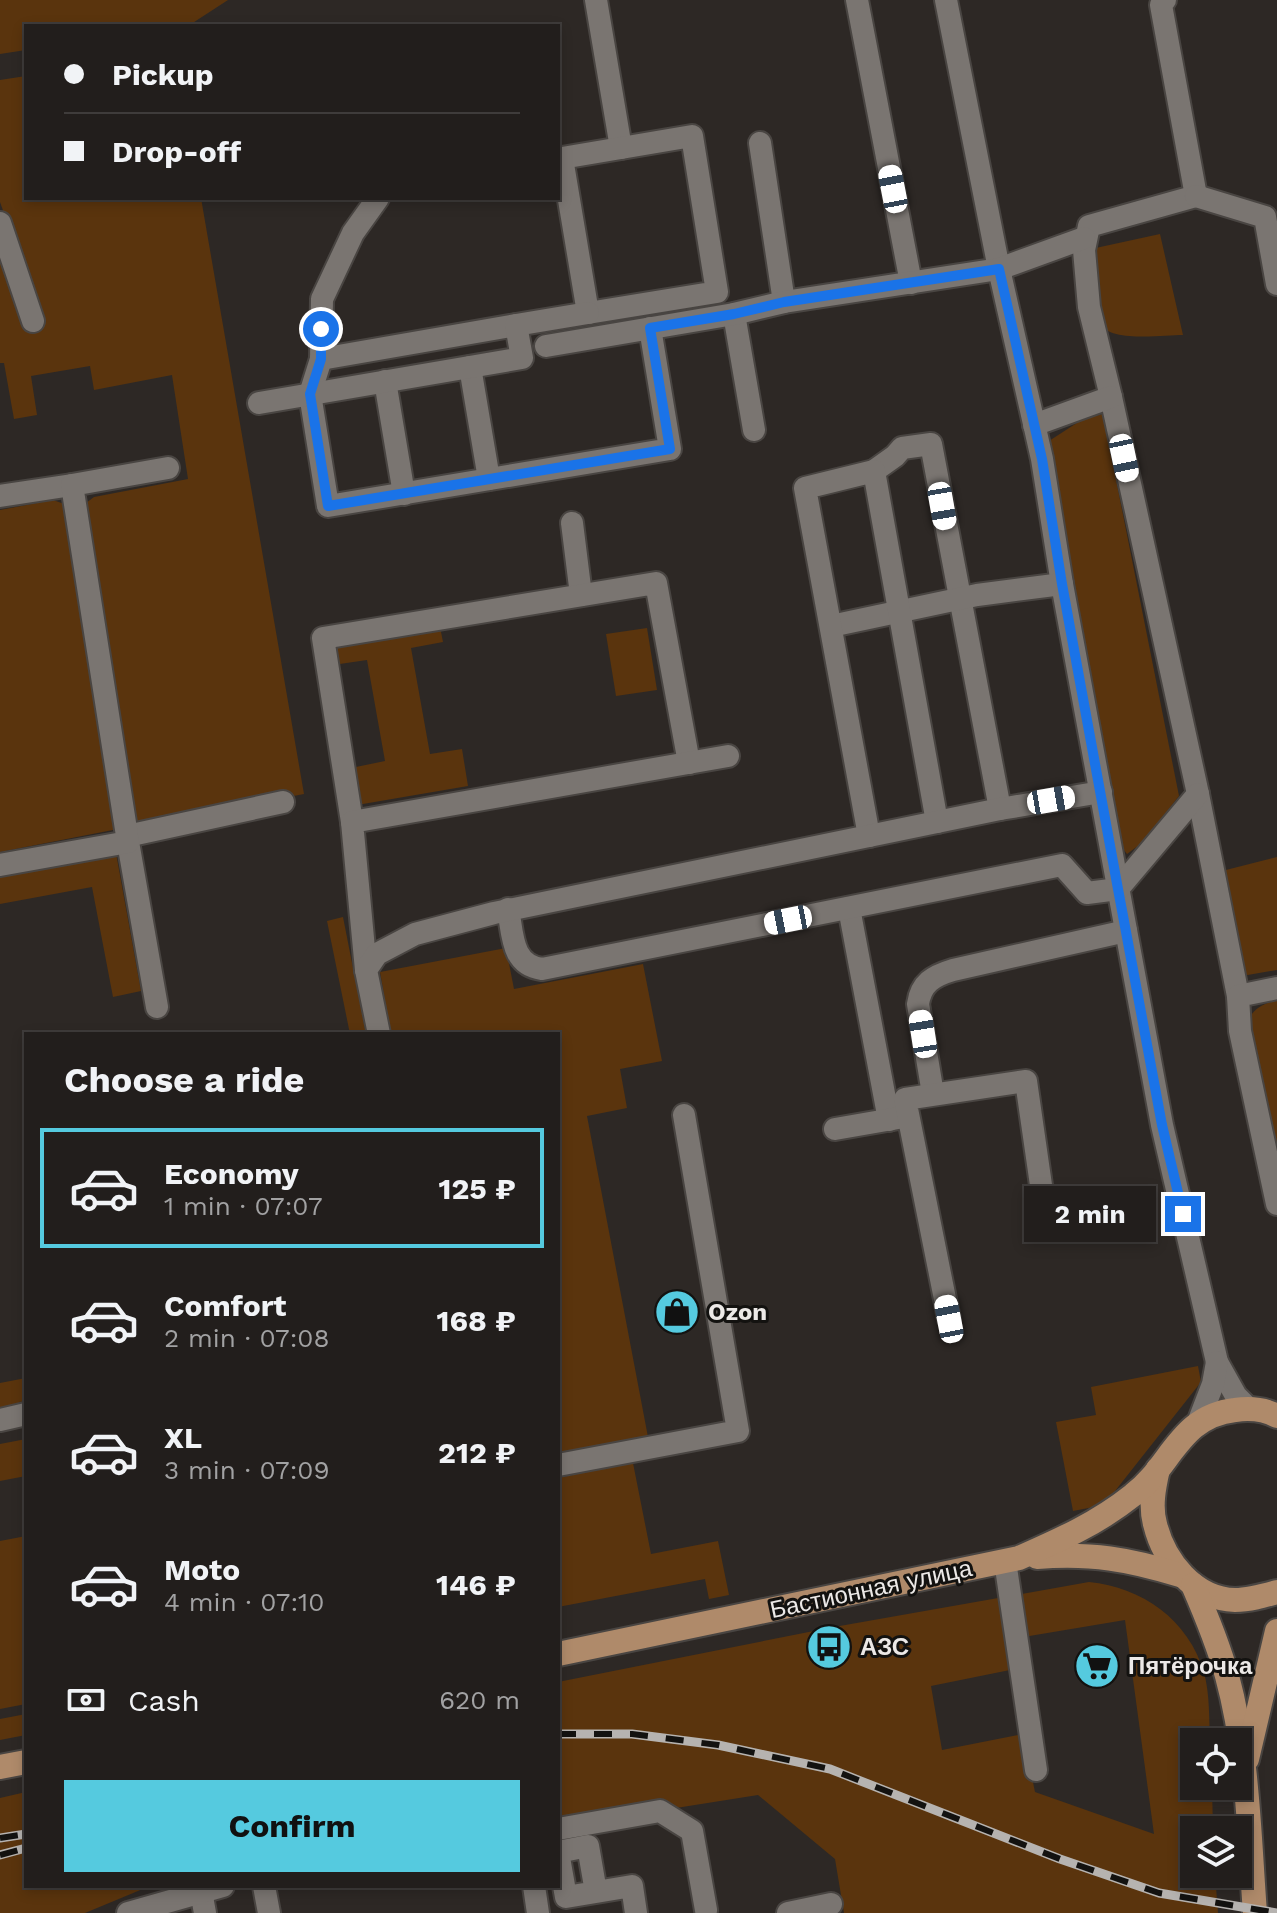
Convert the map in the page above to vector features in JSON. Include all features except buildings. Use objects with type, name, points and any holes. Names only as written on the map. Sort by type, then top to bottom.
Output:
[{"type":"main road","points":[[1198,1423],[1224,1411],[1248,1408],[1277,1416]]},
{"type":"main road","name":"Бастионная улица","points":[[560,1654],[1012,1560],[1072,1535],[1110,1513],[1140,1490],[1175,1445],[1198,1423]]},
{"type":"main road","points":[[1158,1467],[1153,1492],[1154,1522],[1163,1548],[1187,1580],[1211,1626],[1227,1678],[1237,1728]]},
{"type":"main road","points":[[1012,1560],[1078,1554],[1131,1560],[1232,1600],[1277,1592]]},
{"type":"main road","points":[[1252,1739],[1277,1631]]},
{"type":"main road","points":[[0,1767],[24,1762]]},
{"type":"main road","points":[[1247,1800],[1255,1913]]},
{"type":"street","points":[[596,0],[621,148]]},
{"type":"street","points":[[857,0],[911,283]]},
{"type":"street","points":[[946,0],[999,269],[1034,425],[1162,1125],[1217,1362],[1236,1396],[1248,1408]]},
{"type":"street","points":[[1165,0],[1161,5],[1196,196]]},
{"type":"street","points":[[321,359],[717,292],[692,136],[560,158],[588,313]]},
{"type":"street","points":[[760,143],[784,302]]},
{"type":"street","points":[[1277,284],[1274,248],[1265,217],[1196,196],[1089,226],[1084,238],[1089,307],[1198,794],[1238,996],[1240,1031],[1277,1204]]},
{"type":"street","points":[[377,200],[353,233],[322,299],[321,359],[310,394],[328,506],[670,449],[650,328]]},
{"type":"street","points":[[0,223],[33,321]]},
{"type":"street","points":[[546,346],[734,314],[784,302],[999,269],[1084,238]]},
{"type":"street","points":[[734,314],[754,430]]},
{"type":"street","points":[[259,403],[522,358],[516,325]]},
{"type":"street","points":[[470,367],[489,479]]},
{"type":"street","points":[[385,381],[404,494]]},
{"type":"street","points":[[1034,425],[1111,397]]},
{"type":"street","points":[[869,836],[805,488],[874,471],[902,448],[931,444],[1000,809]]},
{"type":"street","points":[[0,496],[168,468]]},
{"type":"street","points":[[874,471],[937,822]]},
{"type":"street","points":[[72,485],[127,839],[157,1007]]},
{"type":"street","points":[[572,523],[581,595]]},
{"type":"street","points":[[379,1032],[366,970],[352,822],[323,638],[656,583],[689,763]]},
{"type":"street","points":[[831,626],[959,599],[1062,584]]},
{"type":"street","points":[[352,822],[728,756]]},
{"type":"street","points":[[366,970],[377,954],[415,934],[508,909],[1000,809],[1101,792]]},
{"type":"street","points":[[508,909],[516,953],[527,965],[542,969],[1062,865],[1087,893],[1118,889],[1198,794]]},
{"type":"street","points":[[0,865],[283,802]]},
{"type":"street","points":[[849,908],[949,1319]]},
{"type":"street","points":[[933,1094],[918,1004],[928,982],[953,970],[1126,931]]},
{"type":"street","points":[[1238,996],[1277,988]]},
{"type":"street","points":[[899,1118],[905,1099],[1026,1081],[1044,1206]]},
{"type":"street","points":[[560,1465],[738,1431],[684,1115]]},
{"type":"street","points":[[835,1129],[899,1118]]},
{"type":"street","points":[[1198,1423],[1213,1384],[1217,1362]]},
{"type":"street","points":[[0,1420],[24,1414]]},
{"type":"street","points":[[1012,1560],[1036,1770]]},
{"type":"street","points":[[560,1829],[660,1811],[692,1831],[704,1912]]},
{"type":"street","points":[[596,1892],[632,1886],[636,1913]]},
{"type":"street","points":[[264,1888],[269,1913]]},
{"type":"street","points":[[534,1888],[538,1913]]},
{"type":"street","points":[[128,1913],[210,1897]]},
{"type":"street","points":[[788,1913],[831,1904]]},
{"type":"shaded area","points":[[0,0],[228,0],[191,24],[24,24],[24,50],[0,54]]},
{"type":"shaded area","points":[[24,76],[24,200],[201,200],[304,794],[135,826],[122,730],[82,506],[94,497],[188,479],[172,375],[94,390],[90,366],[31,376],[37,415],[14,419],[4,363],[0,363],[0,250],[42,320],[0,202],[0,80]]},
{"type":"shaded area","points":[[1160,234],[1183,335],[1125,336],[1105,329],[1097,315],[1098,282],[1091,249]]},
{"type":"shaded area","points":[[1103,414],[1179,796],[1142,843],[1127,854],[1074,601],[1049,441],[1083,419]]},
{"type":"shaded area","points":[[53,500],[67,505],[118,829],[0,852],[0,510]]},
{"type":"shaded area","points":[[440,627],[443,642],[411,648],[430,754],[462,749],[468,786],[357,805],[351,768],[385,761],[367,660],[333,665],[330,646]]},
{"type":"shaded area","points":[[647,628],[657,690],[616,696],[606,634]]},
{"type":"shaded area","points":[[116,853],[141,991],[113,997],[92,887],[0,904],[0,874]]},
{"type":"shaded area","points":[[1277,857],[1277,970],[1242,976],[1218,872]]},
{"type":"shaded area","points":[[343,917],[366,1032],[350,1032],[327,921]]},
{"type":"shaded area","points":[[506,948],[514,989],[643,964],[662,1061],[620,1069],[627,1108],[587,1116],[648,1437],[560,1455],[560,1032],[391,1032],[380,972]]},
{"type":"shaded area","points":[[1277,1000],[1277,1166],[1248,1020],[1260,1007]]},
{"type":"shaded area","points":[[1198,1366],[1201,1382],[1104,1505],[1073,1511],[1056,1422],[1096,1415],[1091,1387]]},
{"type":"shaded area","points":[[24,1378],[24,1401],[19,1402],[20,1409],[0,1413],[0,1383]]},
{"type":"shaded area","points":[[24,1439],[24,1476],[0,1481],[0,1444]]},
{"type":"shaded area","points":[[633,1463],[651,1554],[718,1541],[729,1595],[709,1599],[705,1579],[560,1607],[560,1478]]},
{"type":"shaded area","points":[[24,1536],[24,1704],[0,1709],[0,1541]]},
{"type":"shaded area","points":[[1089,1582],[1109,1585],[1145,1599],[1175,1622],[1197,1654],[1206,1681],[1210,1728],[1180,1728],[1180,1800],[1212,1800],[1213,1816],[1180,1816],[1180,1888],[1216,1888],[1218,1913],[844,1913],[835,1859],[758,1795],[560,1822],[560,1682],[834,1627]],"holes":[[[1125,1620],[1154,1834],[1035,1792],[1023,1734],[942,1750],[931,1686],[1010,1670],[1006,1640]]]},
{"type":"shaded area","points":[[24,1714],[24,1735],[0,1740],[0,1719]]},
{"type":"shaded area","points":[[24,1792],[24,1888],[145,1888],[85,1913],[0,1913],[0,1798]]},
{"type":"railway","points":[[560,1734],[632,1734],[718,1745],[830,1769],[1060,1859],[1159,1893],[1277,1913]]},
{"type":"railway","points":[[0,1838],[24,1834]]},
{"type":"railway","points":[[0,1855],[24,1849]]},
{"type":"place","name":"Ozon","points":[[677,1312]]},
{"type":"place","name":"АЗС","points":[[829,1647]]},
{"type":"place","name":"Пятёрочка","points":[[1097,1666]]},
{"type":"route","points":[[321,329],[321,359],[310,394],[328,506],[670,449],[650,328],[784,302],[999,269],[1042,459],[1062,584],[1162,1125],[1183,1214]]}]
